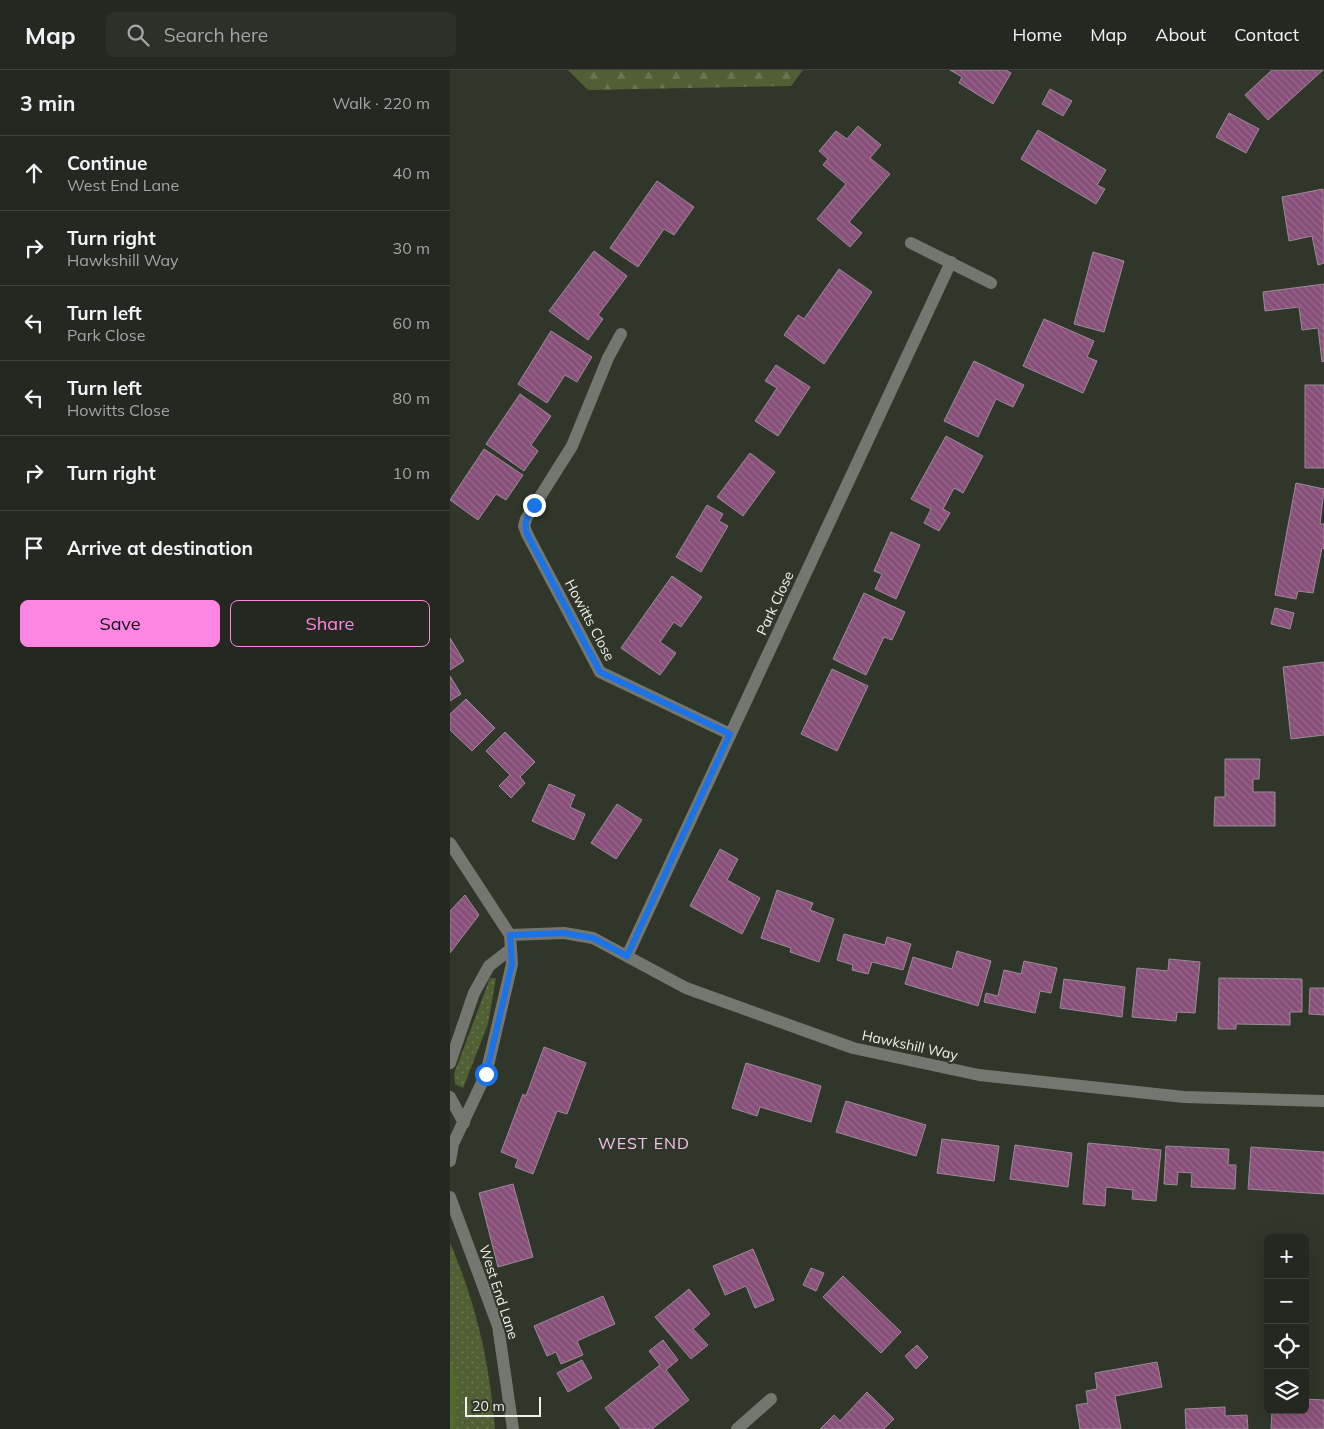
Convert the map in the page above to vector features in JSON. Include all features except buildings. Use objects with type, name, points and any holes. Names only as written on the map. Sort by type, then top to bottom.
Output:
[{"type":"street","points":[[911,243],[991,283]]},
{"type":"street","name":"Park Close","points":[[627,956],[951,262]]},
{"type":"street","name":"Howitts Close","points":[[621,334],[608,358],[572,446],[526,519],[524,526],[600,672],[730,734]]},
{"type":"street","points":[[450,843],[510,935],[512,964],[488,1065],[454,1144],[450,1161]]},
{"type":"street","name":"Hawkshill Way","points":[[510,935],[564,933],[593,938],[686,988],[853,1048],[979,1075],[1184,1097],[1324,1102]]},
{"type":"street","points":[[450,1063],[474,994],[489,966],[511,949]]},
{"type":"street","points":[[450,1097],[464,1123]]},
{"type":"street","name":"West End Lane","points":[[450,1197],[498,1326],[513,1429]]},
{"type":"street","points":[[738,1429],[771,1399]]},
{"type":"green space","points":[[568,70],[803,70],[791,86],[588,90]]},
{"type":"green space","points":[[490,978],[496,978],[488,1024],[463,1088],[455,1084],[454,1074]]},
{"type":"green space","points":[[450,1243],[467,1288],[480,1334],[490,1381],[495,1429],[450,1429]]},
{"type":"shaded area","points":[[450,1358],[456,1382],[455,1426],[453,1429],[450,1429]]},
{"type":"district","name":"WEST END","points":[[644,1143]]},
{"type":"route","points":[[486,1074],[512,964],[510,935],[564,933],[593,938],[627,956],[730,734],[600,672],[527,534],[524,526],[534,505]]}]
